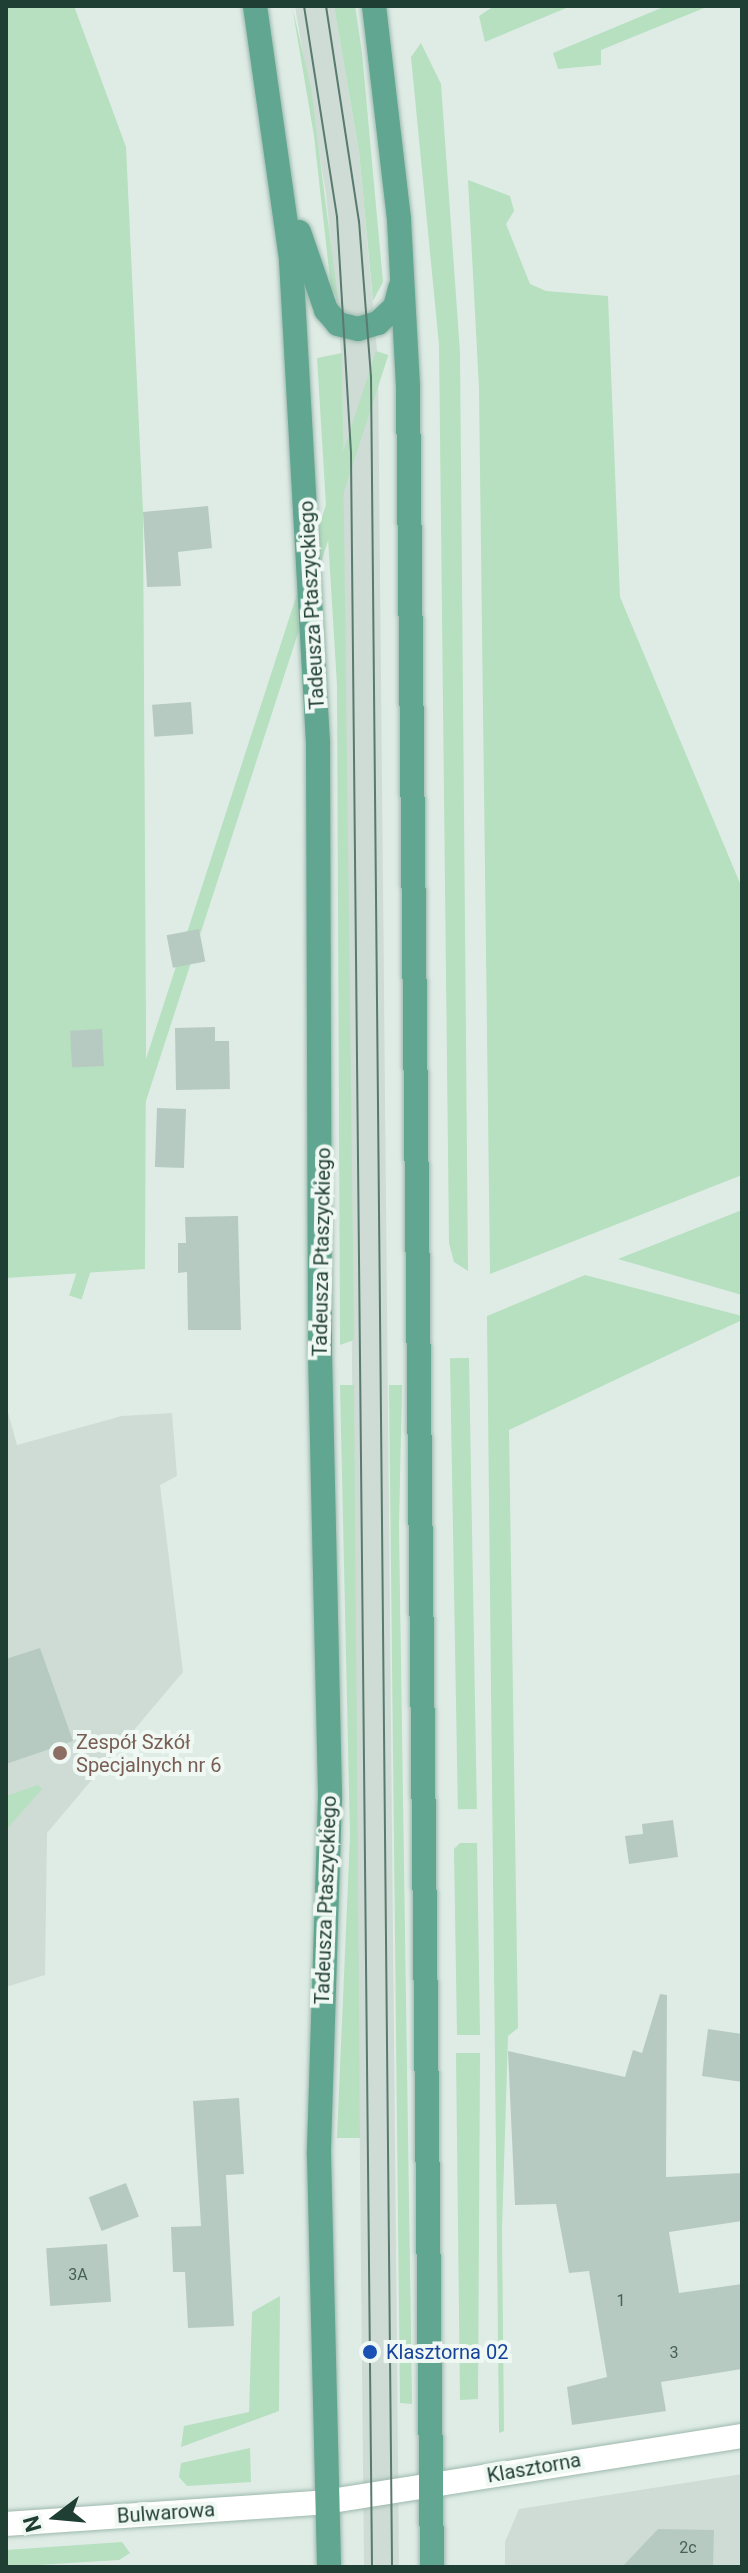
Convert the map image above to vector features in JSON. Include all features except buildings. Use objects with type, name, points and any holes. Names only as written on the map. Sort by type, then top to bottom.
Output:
[{"type":"main road","name":"Tadeusza Ptaszyckiego","points":[[255,6],[284,183],[318,744],[320,1353],[330,1798],[319,2155],[325,2502],[329,2567]]},
{"type":"main road","points":[[374,6],[402,270],[413,745],[432,2567]]},
{"type":"main road","points":[[284,183],[322,300],[338,324],[358,329],[384,319],[398,298],[402,270]]},
{"type":"street","name":"Klasztorna","points":[[325,2502],[742,2436]]},
{"type":"street","name":"Bulwarowa","points":[[6,2524],[325,2502]]},
{"type":"shaded area","points":[[295,6],[334,6],[359,151],[378,361],[399,2567],[364,2567],[342,362],[326,194]]},
{"type":"shaded area","name":"Zespół Szkół Specjalnych nr 6","points":[[6,1405],[17,1445],[122,1416],[172,1413],[177,1476],[160,1485],[183,1672],[47,1833],[45,1975],[6,1987]]},
{"type":"shaded area","points":[[742,2474],[742,2567],[505,2567],[505,2542],[519,2509]]},
{"type":"green space","points":[[6,6],[74,6],[126,147],[143,512],[146,1033],[145,1269],[6,1278]]},
{"type":"green space","points":[[292,6],[311,88],[338,300],[331,288],[314,136]]},
{"type":"green space","points":[[334,6],[355,6],[362,53],[383,282],[373,301],[359,151]]},
{"type":"green space","points":[[494,6],[571,6],[485,42],[479,16]]},
{"type":"green space","points":[[666,6],[709,6],[601,50],[601,65],[558,69],[553,53]]},
{"type":"green space","points":[[421,43],[441,84],[460,352],[468,1271],[454,1262],[449,1243],[439,345],[411,57]]},
{"type":"green space","points":[[468,180],[510,196],[514,211],[506,224],[530,284],[546,291],[608,296],[620,597],[742,888],[742,1175],[490,1274],[479,388]]},
{"type":"green space","points":[[376,351],[388,355],[82,1299],[69,1295]]},
{"type":"green space","points":[[342,353],[354,1340],[340,1345],[337,685],[317,358]]},
{"type":"green space","points":[[742,1210],[742,1295],[618,1259]]},
{"type":"green space","points":[[585,1275],[742,1316],[742,1320],[509,1430],[518,2028],[508,2036],[502,2228],[504,2431],[499,2433],[487,1316]]},
{"type":"green space","points":[[450,1358],[469,1358],[477,1809],[458,1809]]},
{"type":"green space","points":[[340,1385],[354,1385],[360,2138],[337,2138],[350,1835]]},
{"type":"green space","points":[[389,1385],[402,1385],[399,1527],[412,2404],[400,2403]]},
{"type":"green space","points":[[38,1785],[42,1789],[6,1830],[6,1796]]},
{"type":"green space","points":[[460,1843],[477,1843],[480,2035],[457,2035],[454,1849]]},
{"type":"green space","points":[[456,2053],[480,2053],[478,2399],[460,2400]]},
{"type":"green space","points":[[280,2296],[279,2411],[181,2447],[184,2426],[249,2412],[252,2312]]},
{"type":"green space","points":[[250,2448],[251,2482],[187,2486],[179,2477],[181,2463]]},
{"type":"green space","points":[[122,2542],[130,2553],[119,2560],[6,2567],[6,2550]]},
{"type":"tram line","points":[[304,6],[337,217],[351,455],[372,2567]]},
{"type":"tram line","points":[[326,6],[359,221],[371,376],[392,2567]]},
{"type":"place","name":"Zespół Szkół Specjalnych nr 6","points":[[60,1753]]},
{"type":"place","name":"Klasztorna 02","points":[[370,2352]]}]
